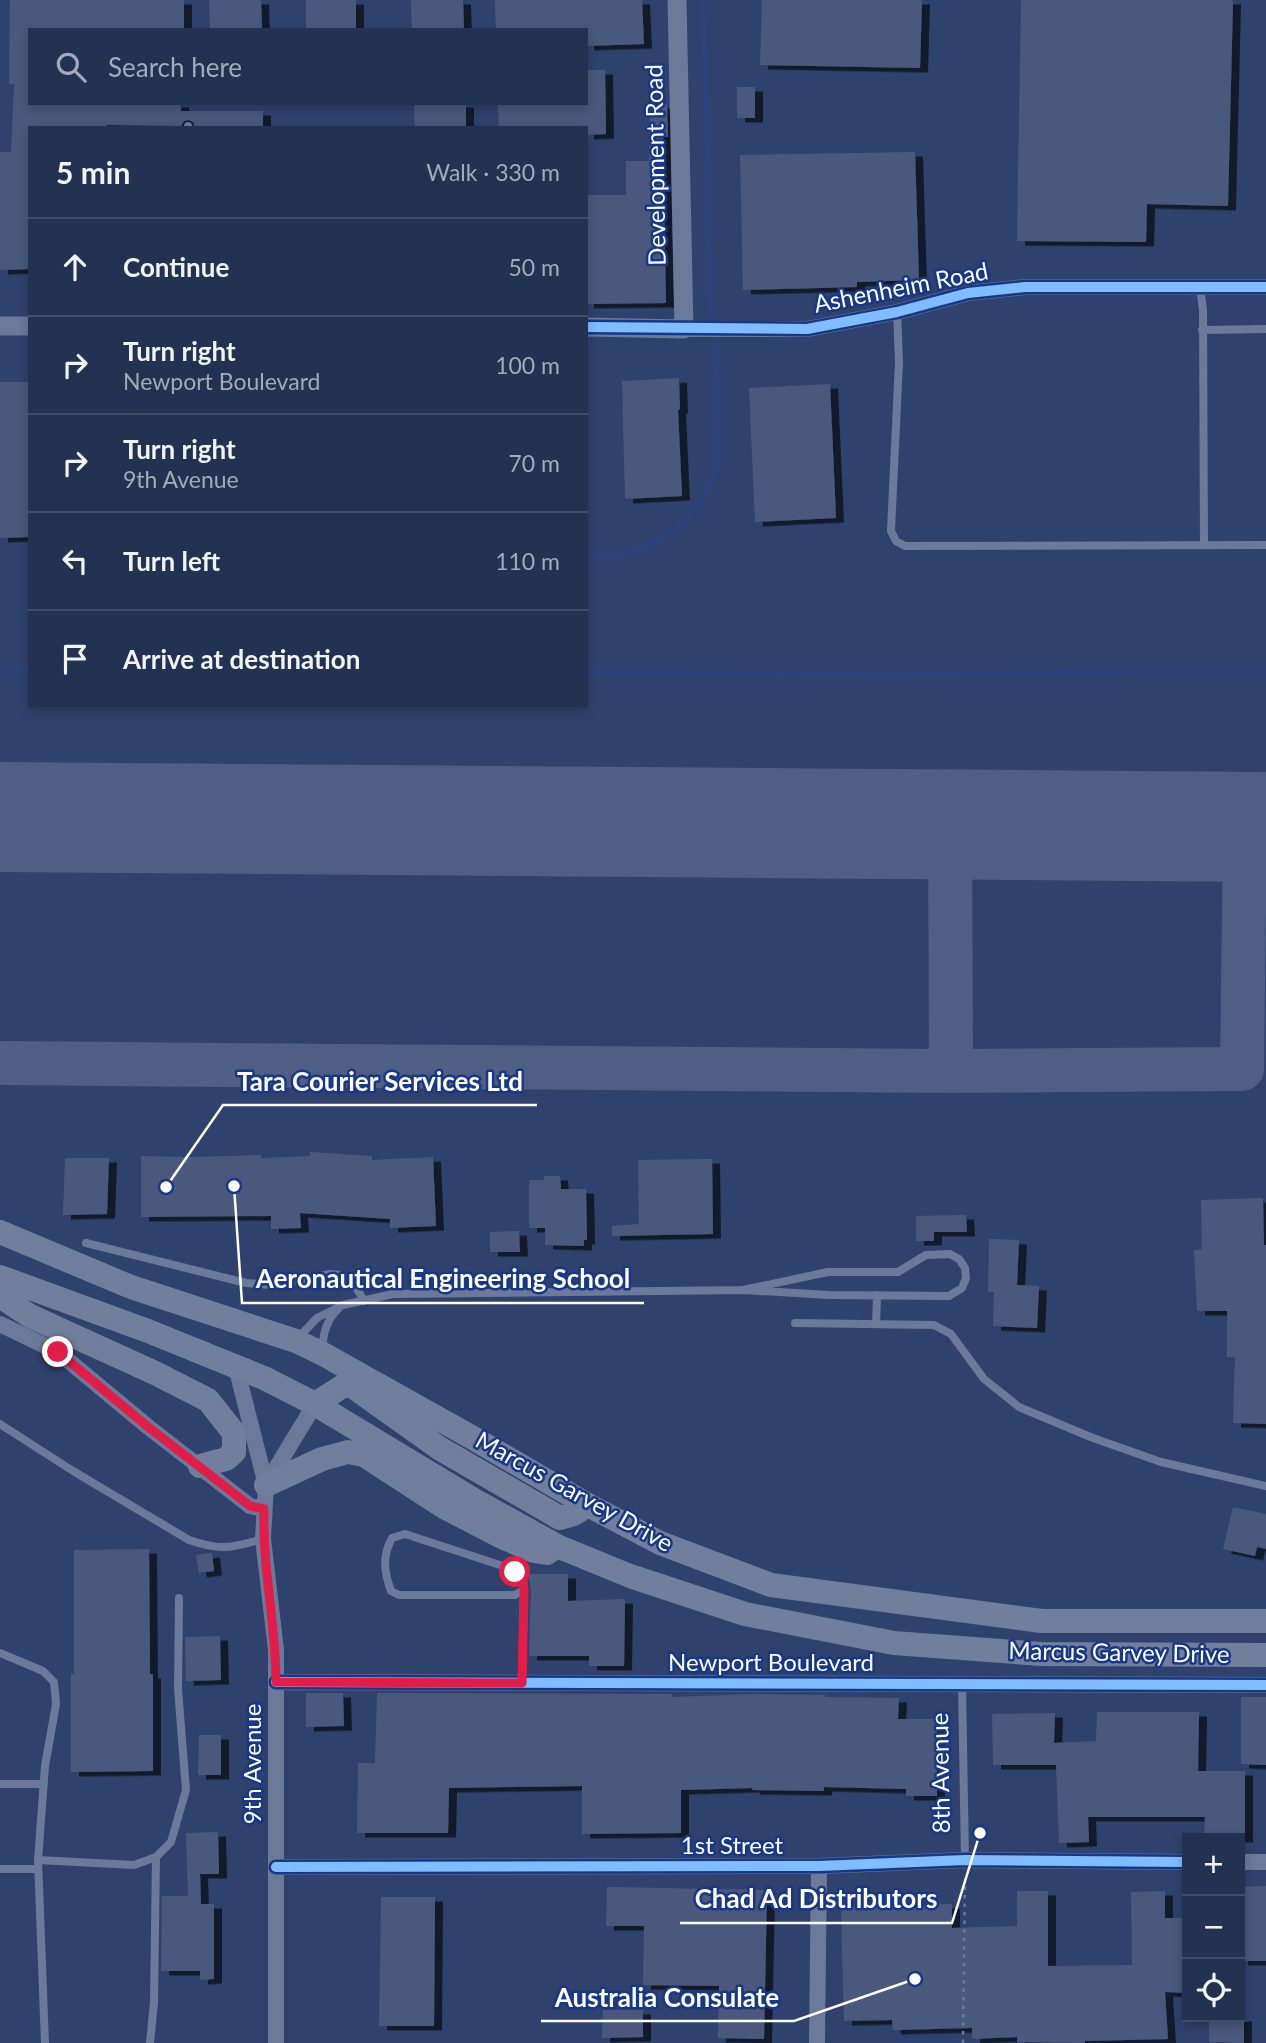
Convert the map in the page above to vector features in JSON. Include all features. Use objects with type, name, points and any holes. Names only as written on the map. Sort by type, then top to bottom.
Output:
[{"type":"highway","name":"Marcus Garvey Drive","points":[[0,1232],[131,1287],[296,1341],[660,1543],[771,1585],[1042,1621],[1260,1618]]},
{"type":"highway","name":"Marcus Garvey Drive","points":[[0,1277],[148,1331],[316,1404],[474,1500],[557,1546],[630,1576],[745,1614],[894,1643],[1041,1654],[1266,1655]]},
{"type":"highway","points":[[0,1296],[30,1316],[208,1400],[234,1433],[234,1452],[226,1459],[200,1466]]},
{"type":"highway","points":[[316,1404],[343,1386],[352,1386],[439,1448],[560,1518],[574,1514],[588,1505]]},
{"type":"highway","points":[[265,1497],[322,1459],[348,1452],[365,1455],[444,1507],[502,1537],[534,1551],[547,1553],[557,1546]]},
{"type":"street","name":"Development Road","points":[[677,0],[684,329]]},
{"type":"street","name":"Ashenheim Road","points":[[588,327],[807,329],[897,312],[968,293],[1025,287],[1266,287]]},
{"type":"street","points":[[0,326],[28,326]]},
{"type":"street","points":[[0,1324],[58,1352],[250,1506],[265,1497]]},
{"type":"street","name":"9th Avenue","points":[[236,1367],[265,1497],[263,1539],[276,1650],[276,2043]]},
{"type":"street","name":"9th Avenue","points":[[265,1497],[316,1404]]},
{"type":"street","name":"Newport Boulevard","points":[[276,1682],[1266,1685]]},
{"type":"street","name":"1st Street","points":[[276,1867],[819,1866],[965,1860],[1182,1862]]},
{"type":"street","points":[[1245,1862],[1266,1862]]},
{"type":"street","points":[[817,2043],[819,1866]]},
{"type":"lane","points":[[1200,287],[1204,544]]},
{"type":"lane","points":[[897,312],[899,362],[891,531],[896,541],[905,546],[1266,545]]},
{"type":"lane","points":[[1202,330],[1266,329]]},
{"type":"lane","points":[[86,1243],[246,1283],[272,1285],[340,1274],[352,1281],[364,1301]]},
{"type":"lane","points":[[296,1341],[317,1318],[343,1305],[393,1294],[743,1290],[877,1295],[954,1294],[964,1283],[965,1268],[959,1259],[950,1254],[926,1255],[898,1272],[828,1272],[743,1290]]},
{"type":"lane","points":[[876,1324],[877,1295]]},
{"type":"lane","points":[[323,1354],[324,1332],[328,1321],[343,1305]]},
{"type":"lane","points":[[795,1323],[934,1325],[958,1341],[984,1379],[1019,1407],[1093,1438],[1161,1462],[1266,1486]]},
{"type":"lane","points":[[0,1424],[189,1541],[210,1547],[230,1548],[263,1539]]},
{"type":"lane","points":[[522,1683],[524,1590],[523,1580],[515,1572],[405,1534],[392,1538],[385,1550],[386,1577],[391,1591],[398,1595],[515,1595],[524,1590]]},
{"type":"lane","points":[[0,1868],[38,1865],[134,1865],[156,1857],[171,1842],[186,1790],[178,1689],[179,1598]]},
{"type":"lane","points":[[0,1653],[43,1671],[54,1682],[56,1704],[45,1766],[38,1865],[46,2043]]},
{"type":"lane","name":"8th Avenue","points":[[962,1685],[965,1860]]},
{"type":"lane","points":[[0,1784],[44,1784]]},
{"type":"lane","points":[[150,2043],[154,2001],[156,1857]]},
{"type":"path","points":[[963,2043],[965,1860]]},
{"type":"building","points":[[10,0],[184,0],[184,28],[28,28],[28,105],[181,105],[181,111],[263,111],[263,126],[195,126],[189,120],[184,121],[181,126],[28,126],[28,269],[0,270],[0,152],[11,152],[14,84],[9,84]]},
{"type":"building","points":[[209,0],[261,0],[262,28],[210,28]]},
{"type":"building","points":[[306,0],[356,0],[356,28],[306,28]]},
{"type":"building","points":[[411,0],[463,0],[464,28],[412,28]]},
{"type":"building","points":[[495,0],[642,0],[644,44],[588,46],[588,28],[496,28]]},
{"type":"building","points":[[762,0],[922,0],[920,68],[760,65]]},
{"type":"building","points":[[1021,0],[1233,0],[1228,206],[1147,204],[1146,242],[1017,241]]},
{"type":"building","points":[[588,70],[605,70],[606,134],[588,135],[588,126],[499,126],[498,105],[588,105]]},
{"type":"building","points":[[737,87],[755,87],[755,118],[737,118]]},
{"type":"building","points":[[650,104],[667,104],[668,137],[663,137],[666,303],[588,304],[588,195],[626,195],[626,161],[649,161]]},
{"type":"building","points":[[414,105],[466,105],[466,126],[415,126]]},
{"type":"building","points":[[915,152],[919,280],[857,282],[857,287],[743,290],[740,155]]},
{"type":"building","points":[[679,378],[682,496],[625,499],[622,381]]},
{"type":"building","points":[[0,382],[28,382],[28,537],[0,538]]},
{"type":"building","points":[[830,384],[836,518],[755,522],[749,388]]},
{"type":"building","points":[[310,1152],[372,1156],[372,1160],[433,1157],[436,1226],[390,1228],[390,1219],[300,1213],[301,1228],[271,1229],[271,1216],[141,1217],[141,1156],[261,1155],[261,1158],[310,1156]]},
{"type":"building","points":[[65,1158],[109,1158],[107,1214],[63,1215]]},
{"type":"building","points":[[712,1159],[713,1234],[612,1236],[612,1226],[639,1224],[638,1160]]},
{"type":"building","points":[[544,1176],[560,1176],[561,1189],[586,1189],[587,1240],[584,1240],[584,1246],[545,1245],[545,1228],[529,1228],[529,1180],[544,1180]]},
{"type":"building","points":[[1263,1198],[1266,1245],[1266,1424],[1233,1423],[1235,1357],[1227,1357],[1227,1311],[1197,1311],[1194,1250],[1202,1249],[1201,1200]]},
{"type":"building","points":[[966,1215],[967,1232],[934,1232],[934,1241],[916,1241],[916,1216]]},
{"type":"building","points":[[519,1231],[520,1252],[490,1252],[490,1232]]},
{"type":"building","points":[[989,1239],[1019,1240],[1017,1285],[1039,1286],[1037,1328],[993,1326],[994,1292],[988,1292]]},
{"type":"building","points":[[1233,1507],[1266,1514],[1266,1549],[1257,1547],[1255,1556],[1223,1549]]},
{"type":"building","points":[[149,1549],[153,1771],[71,1772],[74,1550]]},
{"type":"building","points":[[212,1553],[214,1571],[199,1573],[196,1555]]},
{"type":"building","points":[[528,1574],[568,1574],[568,1601],[625,1599],[624,1666],[589,1666],[589,1656],[529,1656],[531,1590]]},
{"type":"building","points":[[220,1636],[221,1680],[186,1681],[185,1637]]},
{"type":"building","points":[[306,1693],[343,1693],[344,1726],[306,1727]]},
{"type":"building","points":[[377,1693],[672,1694],[672,1697],[753,1694],[899,1698],[898,1719],[937,1719],[937,1796],[906,1796],[906,1789],[824,1787],[824,1791],[752,1788],[681,1790],[681,1833],[582,1834],[582,1786],[449,1788],[448,1833],[357,1833],[358,1763],[375,1763]]},
{"type":"building","points":[[1241,1697],[1266,1697],[1266,1765],[1241,1764]]},
{"type":"building","points":[[1097,1712],[1199,1712],[1198,1771],[1245,1771],[1245,1833],[1204,1833],[1205,1817],[1088,1817],[1089,1842],[1059,1843],[1056,1765],[993,1765],[992,1714],[1055,1713],[1054,1743],[1096,1741]]},
{"type":"building","points":[[199,1735],[221,1735],[221,1775],[198,1775]]},
{"type":"building","points":[[218,1832],[219,1874],[200,1874],[201,1904],[214,1904],[214,1979],[200,1980],[200,1971],[161,1971],[162,1896],[188,1896],[186,1833]]},
{"type":"building","points":[[1266,1886],[1266,1961],[1245,1961],[1245,1887]]},
{"type":"building","points":[[607,1887],[767,1890],[764,2039],[718,2038],[719,1986],[643,1985],[644,1926],[606,1926]]},
{"type":"building","points":[[1017,1891],[1048,1891],[1048,1966],[1132,1965],[1131,1892],[1165,1891],[1165,1918],[1182,1918],[1182,1993],[1165,1992],[1168,2039],[1085,2043],[1017,2042],[1017,2037],[972,2039],[972,2028],[893,2030],[892,2020],[844,2021],[841,1907],[952,1904],[952,1928],[1017,1926]]},
{"type":"building","points":[[381,1897],[435,1897],[434,2026],[379,2026]]},
{"type":"building","points":[[603,2010],[643,2010],[643,2037],[602,2038]]},
{"type":"building","points":[[1209,2022],[1244,2022],[1244,2043],[1209,2042]]},
{"type":"waterway","points":[[703,0],[711,315]]},
{"type":"waterway","points":[[588,555],[609,556],[638,550],[670,534],[703,500],[716,471],[717,367],[714,342]]},
{"type":"waterway","points":[[0,671],[28,671]]},
{"type":"waterway","points":[[588,672],[896,674],[1266,671]]},
{"type":"taxiway","points":[[950,824],[951,1071]]},
{"type":"taxiway","points":[[0,1063],[951,1071],[1242,1069],[1245,827]]},
{"type":"runway","points":[[0,817],[1266,827]]},
{"type":"cycle path","points":[[588,327],[807,329],[897,312],[968,293],[1025,287],[1266,287]]},
{"type":"cycle path","points":[[276,1682],[1266,1685]]},
{"type":"cycle path","points":[[276,1867],[819,1866],[965,1860],[1182,1862]]},
{"type":"place","name":"Aeronautical Engineering School","points":[[234,1186]]},
{"type":"place","name":"Tara Courier Services Ltd","points":[[166,1187]]},
{"type":"place","name":"Chad Ad Distributors","points":[[980,1833]]},
{"type":"place","name":"Australia Consulate","points":[[915,1979]]},
{"type":"route","points":[[58,1352],[250,1506],[264,1509],[263,1539],[276,1650],[276,1682],[522,1683],[524,1590],[523,1580],[515,1572]]}]
